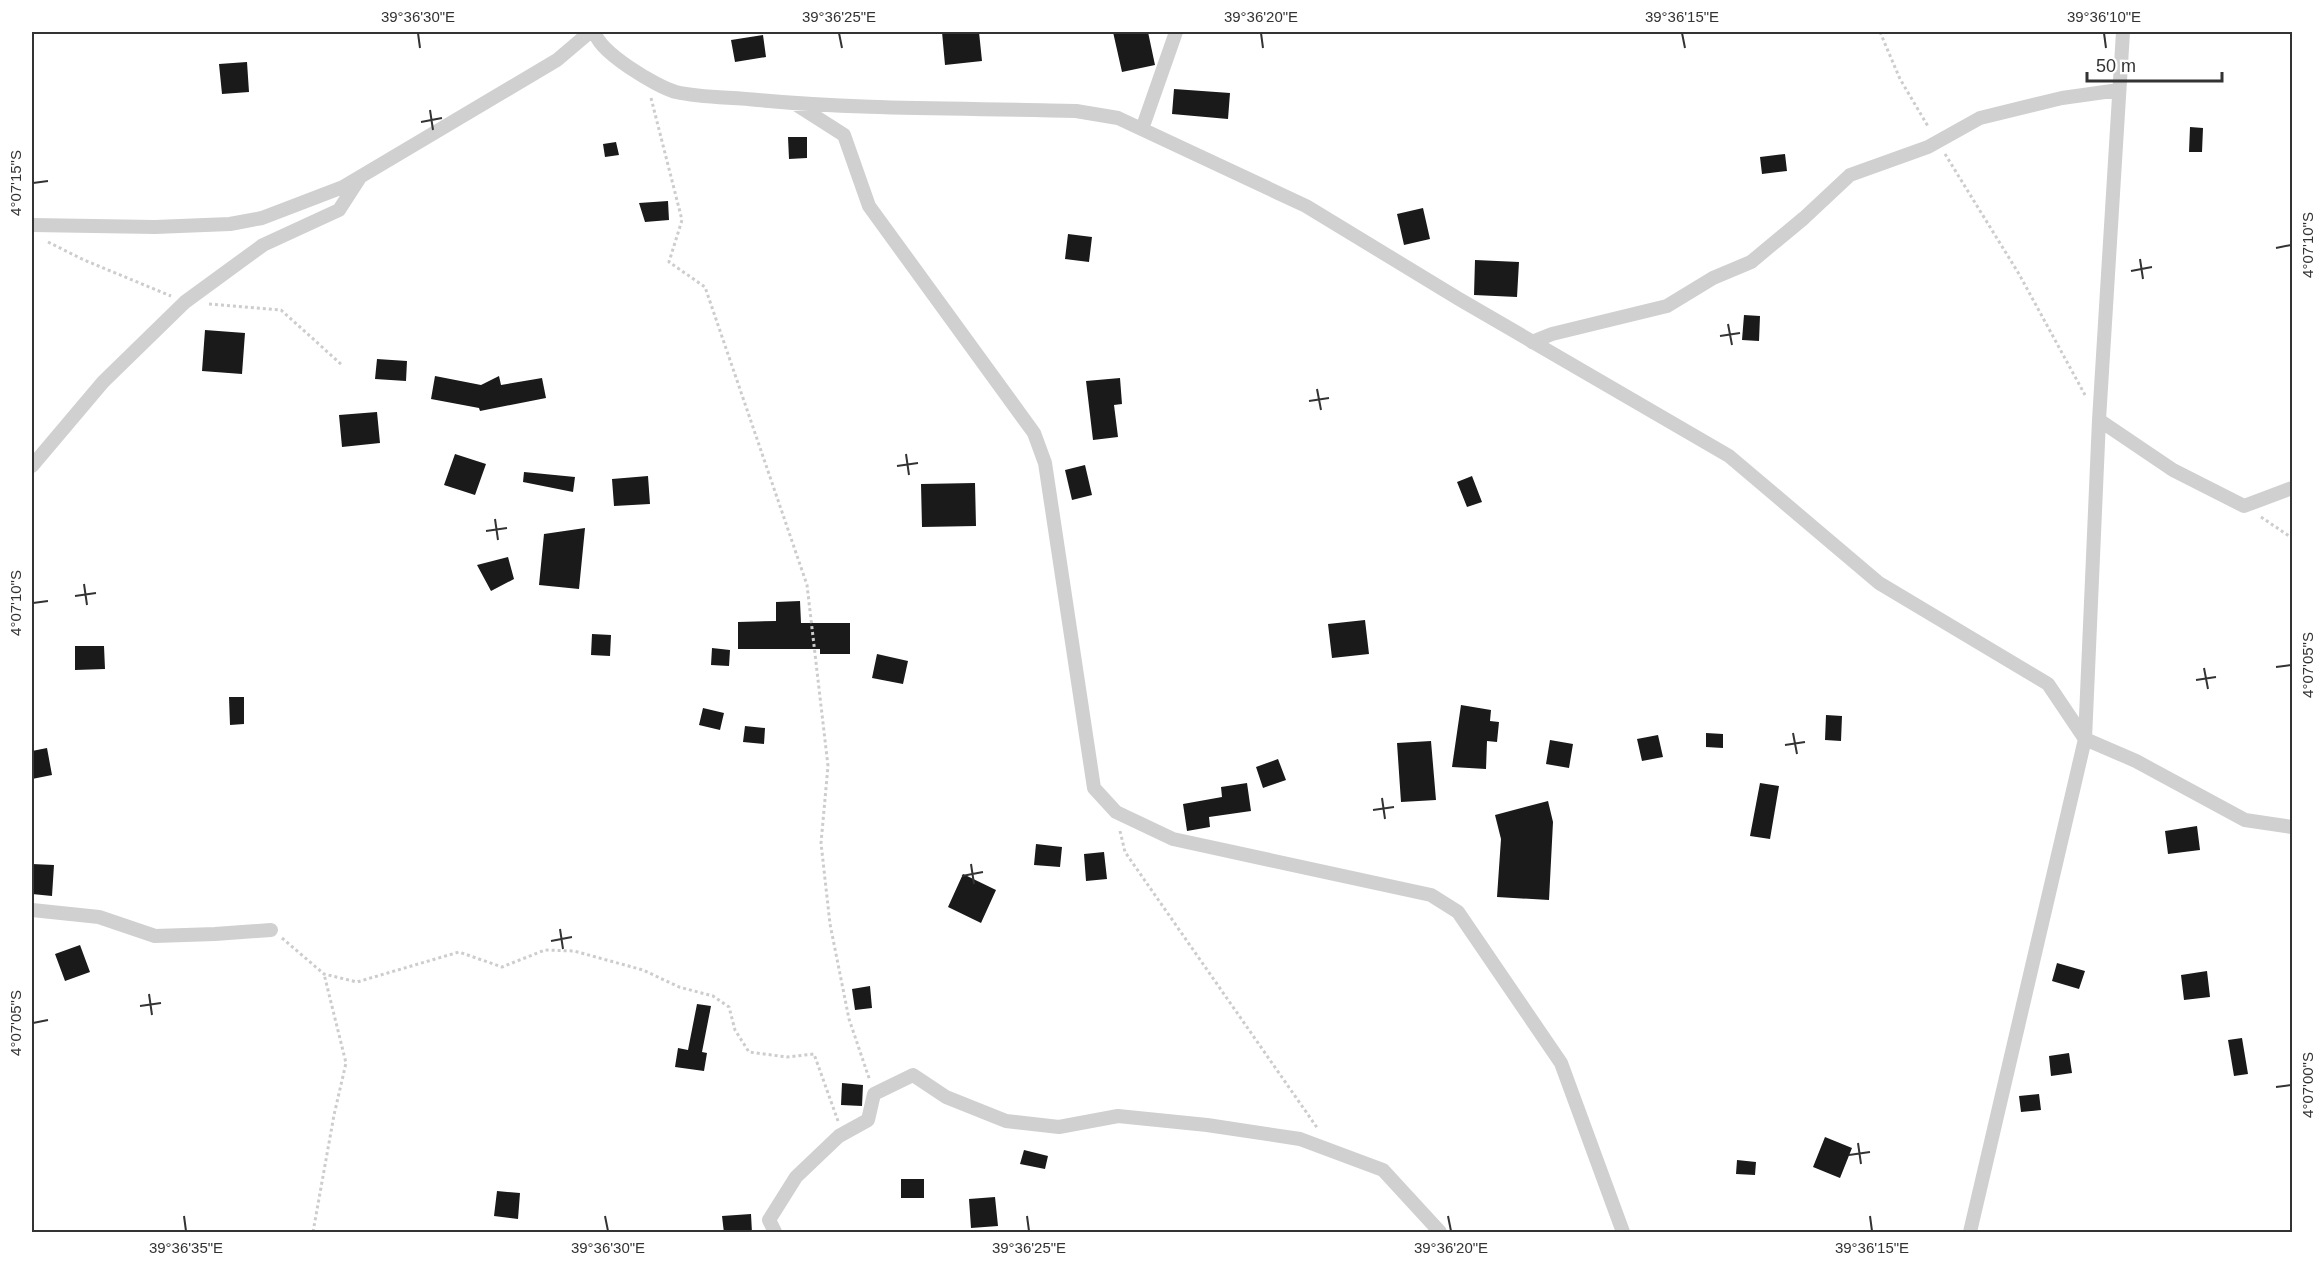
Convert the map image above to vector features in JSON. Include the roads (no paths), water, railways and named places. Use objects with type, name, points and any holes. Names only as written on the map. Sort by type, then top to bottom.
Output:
[{"type":"street","points":[[32,225],[155,227],[230,224],[262,218],[343,187],[557,60],[593,32],[603,46],[646,79],[676,92],[795,104],[1076,111],[1118,118],[1306,206],[1532,342],[1729,456],[1879,583],[2048,684],[2085,739],[2136,761],[2245,820],[2292,826]]},
{"type":"street","points":[[1142,129],[1176,32]]},
{"type":"street","points":[[1970,1233],[2085,739],[2099,420],[2123,32]]},
{"type":"street","points":[[1532,342],[1552,334],[1667,306],[1713,278],[1751,262],[1850,176],[1936,142],[1980,118],[2062,98],[2119,90]]},
{"type":"street","points":[[795,104],[844,135],[869,206],[1034,433],[1045,463],[1094,788],[1116,812],[1173,839],[1431,896],[1458,912],[1561,1063],[1623,1233]]},
{"type":"street","points":[[32,466],[103,382],[185,302],[263,244],[339,210],[362,175]]},
{"type":"street","points":[[2099,420],[2173,470],[2244,506],[2292,488]]},
{"type":"street","points":[[32,910],[99,917],[155,936],[271,930]]},
{"type":"street","points":[[775,1233],[769,1220],[796,1177],[842,1134],[868,1120],[874,1094],[914,1075],[946,1097],[1006,1121],[1059,1127],[1118,1116],[1207,1125],[1300,1139],[1383,1170],[1440,1233]]}]
